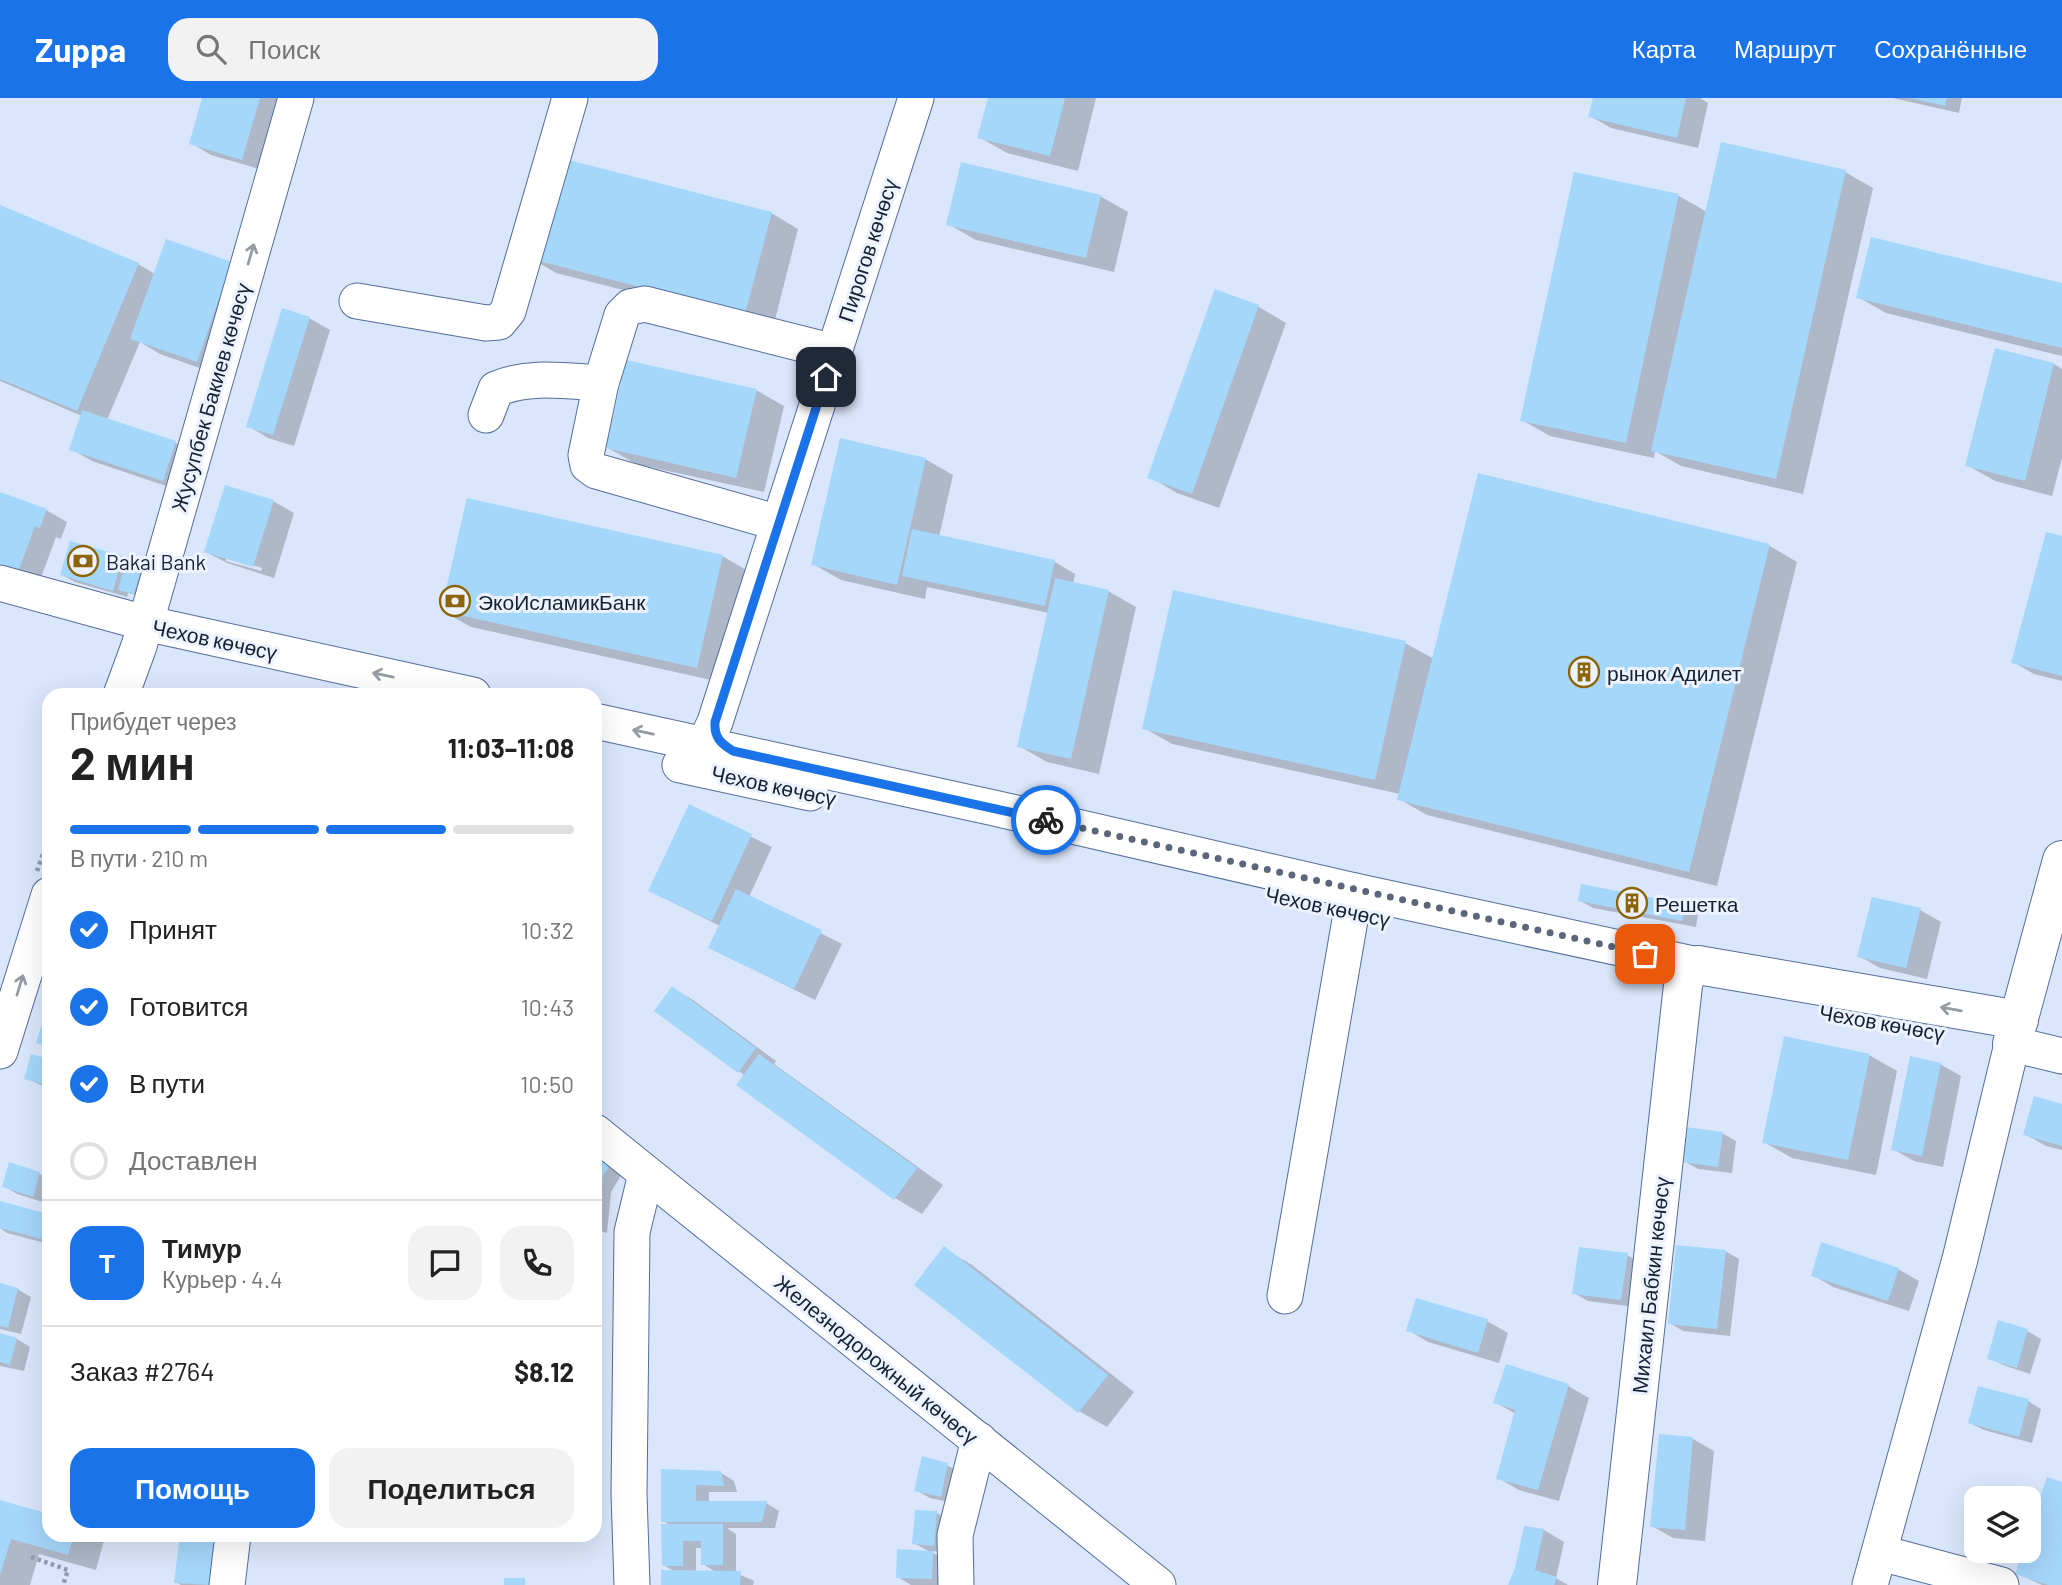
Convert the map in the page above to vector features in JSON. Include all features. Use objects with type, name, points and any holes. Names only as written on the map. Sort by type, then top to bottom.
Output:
[{"type":"main road","points":[[2015,1032],[2062,860]]},
{"type":"main road","name":"Чехов көчөсү","points":[[1690,975],[2015,1032]]},
{"type":"main road","name":"Михаил Бабкин көчөсү","points":[[1617,1585],[1690,975]]},
{"type":"street","name":"Жусупбек Бакиев көчөсү","points":[[122,688],[131,631],[296,98]]},
{"type":"street","points":[[357,301],[486,323],[499,322],[508,311],[570,98]]},
{"type":"street","name":"Пирогов көчөсү","points":[[705,751],[916,98]]},
{"type":"street","points":[[779,523],[596,471],[588,465],[586,455],[601,383],[622,315],[630,307],[645,304],[834,352]]},
{"type":"street","points":[[486,415],[496,389],[513,382],[542,380],[601,383]]},
{"type":"street","name":"Чехов көчөсү","points":[[0,583],[131,631]]},
{"type":"street","name":"Чехов көчөсү","points":[[0,606],[177,642],[337,688]]},
{"type":"street","name":"Чехов көчөсү","points":[[177,642],[434,688]]},
{"type":"street","name":"Чехов көчөсү","points":[[602,723],[705,751],[1353,901],[1690,975]]},
{"type":"street","name":"Чехов көчөсү","points":[[602,746],[705,751]]},
{"type":"street","points":[[1285,1296],[1353,901]]},
{"type":"street","points":[[0,1051],[42,917]]},
{"type":"street","name":"Чехов көчөсү","points":[[2015,1032],[2062,1056]]},
{"type":"street","points":[[2001,1585],[1875,1569],[1960,1259],[2015,1032]]},
{"type":"street","name":"Железнодорожный көчөсү","points":[[602,1138],[1158,1585]]},
{"type":"street","points":[[632,1585],[629,1494],[632,1232],[646,1174]]},
{"type":"street","points":[[956,1585],[956,1535],[979,1440]]},
{"type":"street","points":[[227,1585],[232,1542]]},
{"type":"path","points":[[31,1557],[68,1570],[64,1585]]},
{"type":"building","points":[[202,98],[260,98],[242,160],[189,144]]},
{"type":"building","points":[[988,98],[1065,98],[1050,156],[977,138]]},
{"type":"building","points":[[1593,98],[1686,98],[1677,138],[1588,117]]},
{"type":"building","points":[[1910,98],[1947,98],[1945,106]]},
{"type":"building","points":[[1721,142],[1846,170],[1776,479],[1651,451]]},
{"type":"building","points":[[553,156],[772,212],[745,314],[527,258]]},
{"type":"building","points":[[961,162],[1101,195],[1086,258],[946,225]]},
{"type":"building","points":[[1574,172],[1679,194],[1626,443],[1520,421]]},
{"type":"building","points":[[0,205],[139,263],[77,411],[0,379]]},
{"type":"building","points":[[1871,237],[2062,283],[2062,348],[1856,298]]},
{"type":"building","points":[[166,239],[232,262],[197,362],[130,339]]},
{"type":"building","points":[[1215,289],[1259,305],[1192,494],[1147,478]]},
{"type":"building","points":[[282,308],[310,317],[273,435],[246,427]]},
{"type":"building","points":[[1995,348],[2054,363],[2025,481],[1965,466]]},
{"type":"building","points":[[626,360],[757,389],[736,478],[606,448]]},
{"type":"building","points":[[82,410],[176,441],[163,481],[69,450]]},
{"type":"building","points":[[840,438],[926,458],[897,585],[811,565]]},
{"type":"building","name":"рынок Адилет","points":[[1478,473],[1770,544],[1689,872],[1397,800]]},
{"type":"building","points":[[225,485],[274,500],[253,567],[204,552]]},
{"type":"building","points":[[0,492],[47,509],[40,528],[35,526],[17,575],[0,569]]},
{"type":"building","points":[[467,498],[723,555],[697,668],[441,611]]},
{"type":"building","points":[[912,529],[1055,560],[1045,606],[902,576]]},
{"type":"building","points":[[2046,532],[2062,536],[2062,676],[2011,663]]},
{"type":"building","points":[[70,541],[123,556],[113,591],[60,575]]},
{"type":"building","points":[[128,554],[144,559],[134,594],[118,590]]},
{"type":"building","points":[[1055,578],[1109,590],[1071,759],[1017,747]]},
{"type":"building","points":[[1173,590],[1406,641],[1375,780],[1142,729]]},
{"type":"building","points":[[689,804],[752,834],[712,921],[648,891]]},
{"type":"building","name":"Решетка","points":[[1581,884],[1685,904],[1682,921],[1578,901]]},
{"type":"building","points":[[736,889],[822,930],[794,989],[708,948]]},
{"type":"building","points":[[1872,897],[1921,908],[1906,968],[1857,957]]},
{"type":"building","points":[[672,986],[756,1048],[738,1073],[654,1011]]},
{"type":"building","points":[[42,1024],[42,1045],[36,1043]]},
{"type":"building","points":[[1784,1036],[1870,1054],[1848,1160],[1762,1143]]},
{"type":"building","points":[[31,1054],[42,1057],[42,1084],[24,1079]]},
{"type":"building","points":[[759,1054],[917,1168],[894,1200],[736,1085]]},
{"type":"building","points":[[1910,1056],[1941,1063],[1922,1156],[1891,1150]]},
{"type":"building","points":[[2034,1096],[2062,1104],[2062,1146],[2023,1135]]},
{"type":"building","points":[[1686,1127],[1723,1132],[1718,1167],[1682,1162]]},
{"type":"building","points":[[602,1160],[610,1165],[602,1178]]},
{"type":"building","points":[[9,1162],[40,1172],[33,1197],[2,1187]]},
{"type":"building","points":[[0,1201],[42,1212],[41,1239],[0,1228]]},
{"type":"building","points":[[1821,1242],[1899,1268],[1888,1301],[1811,1276]]},
{"type":"building","points":[[1676,1245],[1726,1250],[1717,1329],[1668,1324]]},
{"type":"building","points":[[944,1246],[1108,1375],[1078,1413],[914,1285]]},
{"type":"building","points":[[1579,1247],[1628,1253],[1621,1300],[1572,1294]]},
{"type":"building","points":[[0,1283],[18,1288],[8,1328],[0,1326]]},
{"type":"building","points":[[1416,1298],[1488,1319],[1478,1353],[1406,1331]]},
{"type":"building","points":[[1998,1320],[2028,1329],[2017,1368],[1987,1359]]},
{"type":"building","points":[[0,1333],[17,1338],[10,1365],[0,1362]]},
{"type":"building","points":[[1506,1364],[1569,1384],[1538,1490],[1496,1479],[1515,1410],[1493,1403]]},
{"type":"building","points":[[1978,1386],[2029,1399],[2019,1437],[1968,1423]]},
{"type":"building","points":[[1659,1434],[1693,1437],[1685,1530],[1650,1527]]},
{"type":"building","points":[[922,1456],[948,1463],[941,1497],[914,1491]]},
{"type":"building","points":[[661,1469],[721,1471],[724,1486],[696,1485],[696,1501],[767,1501],[762,1522],[661,1522]]},
{"type":"building","points":[[2047,1477],[2062,1482],[2062,1585],[2048,1585],[2015,1574],[2019,1563],[2041,1563],[2041,1495]]},
{"type":"building","points":[[0,1500],[42,1512],[42,1542],[72,1542],[68,1555],[11,1539],[0,1575]]},
{"type":"building","points":[[915,1510],[937,1511],[934,1546],[912,1544]]},
{"type":"building","points":[[661,1524],[723,1524],[723,1565],[701,1565],[701,1541],[683,1541],[683,1566],[662,1566]]},
{"type":"building","points":[[1524,1526],[1544,1529],[1535,1570],[1557,1577],[1554,1585],[1508,1585],[1515,1568]]},
{"type":"building","points":[[179,1542],[215,1542],[210,1585],[174,1583]]},
{"type":"building","points":[[897,1549],[933,1551],[932,1579],[896,1578]]},
{"type":"building","points":[[661,1570],[741,1571],[740,1585],[661,1585]]},
{"type":"building","points":[[504,1578],[525,1578],[525,1585],[504,1585]]},
{"type":"way so far","points":[[1046,820],[1645,954]]},
{"type":"place","name":"Bakai Bank","points":[[83,561]]},
{"type":"place","name":"ЭкоИсламикБанк","points":[[455,601]]},
{"type":"place","name":"рынок Адилет","points":[[1584,672]]},
{"type":"place","name":"Решетка","points":[[1632,903]]},
{"type":"route","points":[[826,377],[715,722],[714,733],[723,745],[733,751],[1046,820]]}]
